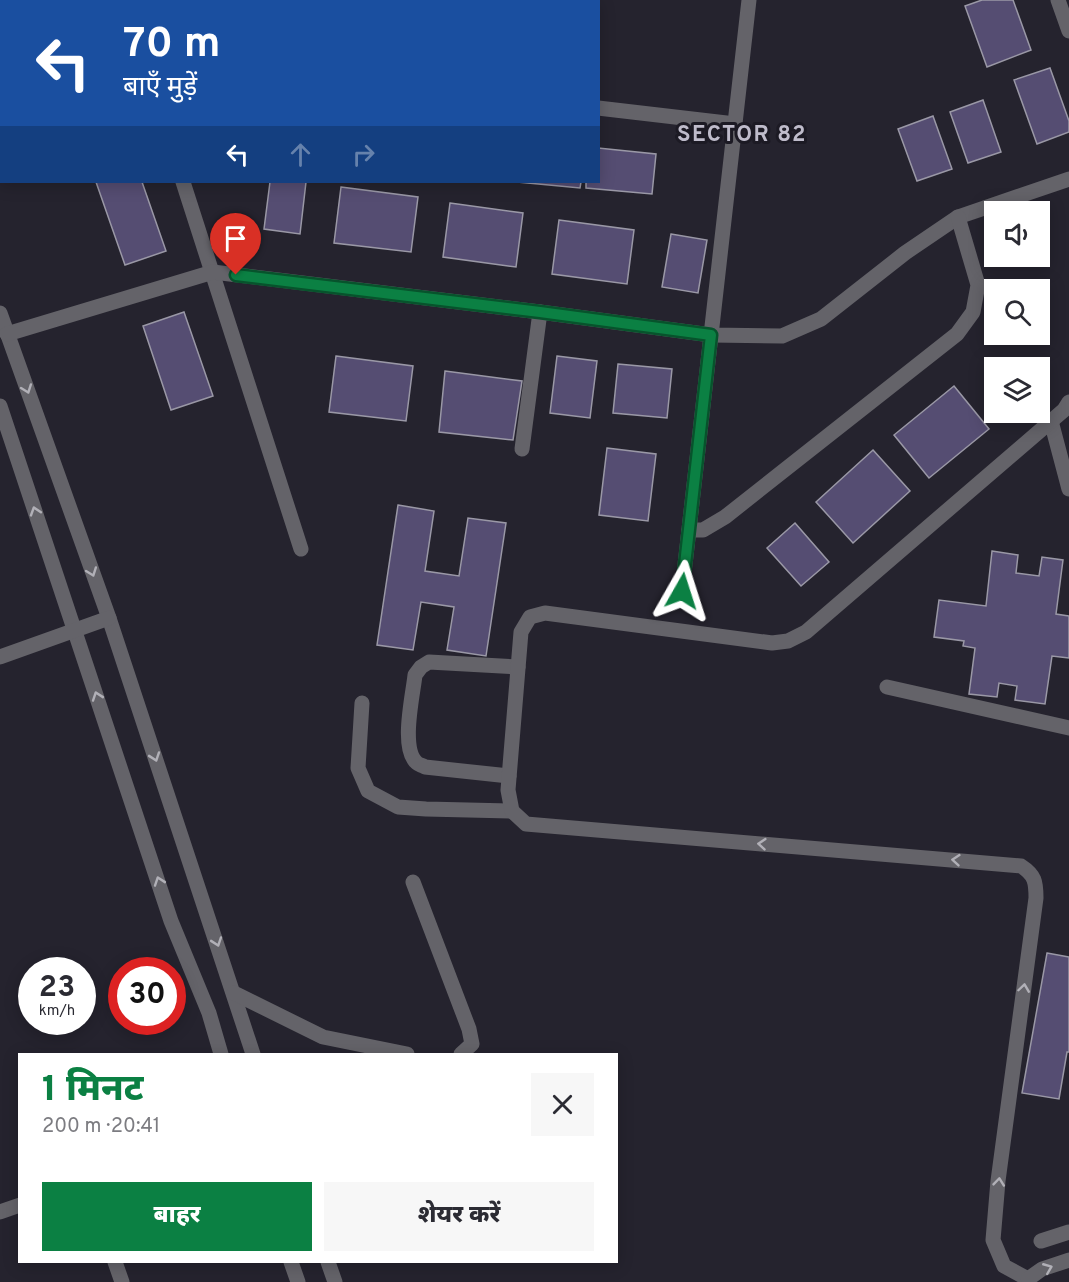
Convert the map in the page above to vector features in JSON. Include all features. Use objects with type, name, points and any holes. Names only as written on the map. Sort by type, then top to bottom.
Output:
[{"type":"street","points":[[682,591],[749,0]]},
{"type":"street","points":[[1058,0],[1069,31]]},
{"type":"street","points":[[600,108],[735,124]]},
{"type":"street","points":[[7,334],[213,272],[711,335],[782,336],[821,319],[905,253],[958,217],[1069,179]]},
{"type":"street","points":[[183,183],[302,549]]},
{"type":"street","points":[[689,530],[703,530],[725,517],[957,334],[973,312],[978,285],[958,217]]},
{"type":"street","points":[[522,449],[540,312]]},
{"type":"street","points":[[0,313],[109,618],[253,1053]]},
{"type":"street","points":[[1069,402],[1064,410],[806,632],[788,641],[772,643],[545,613],[530,617],[521,632],[508,790],[512,811],[526,824],[1021,866],[1031,872],[1036,885],[1036,898],[998,1181],[993,1240],[1004,1266],[1028,1280],[1042,1269],[1069,1260]]},
{"type":"street","points":[[0,406],[164,894],[171,921],[209,1013],[221,1053]]},
{"type":"street","points":[[1051,421],[1069,489]]},
{"type":"street","points":[[0,657],[109,618]]},
{"type":"street","points":[[509,776],[425,767],[416,762],[410,752],[408,738],[415,675],[429,662],[518,667]]},
{"type":"street","points":[[887,687],[1069,728]]},
{"type":"street","points":[[362,703],[358,768],[368,790],[398,807],[512,811]]},
{"type":"street","points":[[413,882],[469,1029],[472,1044],[462,1053]]},
{"type":"street","points":[[234,993],[323,1037],[401,1053]]},
{"type":"street","points":[[0,1212],[18,1207]]},
{"type":"street","points":[[1041,1241],[1069,1232]]},
{"type":"street","points":[[115,1263],[122,1282]]},
{"type":"street","points":[[291,1263],[298,1282]]},
{"type":"street","points":[[328,1263],[335,1282]]},
{"type":"building","points":[[982,0],[1013,0],[1031,50],[987,67],[965,6]]},
{"type":"building","points":[[1050,68],[1069,121],[1069,132],[1037,144],[1014,80]]},
{"type":"building","points":[[983,100],[1001,152],[968,163],[950,112]]},
{"type":"building","points":[[933,116],[952,169],[917,181],[898,129]]},
{"type":"building","points":[[600,148],[656,154],[652,194],[586,188],[586,183],[600,183]]},
{"type":"building","points":[[96,183],[142,183],[166,251],[125,265]]},
{"type":"building","points":[[270,183],[306,183],[300,234],[264,229]]},
{"type":"building","points":[[528,183],[581,183],[580,188]]},
{"type":"building","points":[[341,187],[418,197],[411,252],[334,243]]},
{"type":"building","points":[[450,203],[523,213],[516,267],[443,257]]},
{"type":"building","points":[[559,220],[634,230],[627,284],[552,274]]},
{"type":"building","points":[[671,234],[707,240],[698,293],[662,287]]},
{"type":"building","points":[[184,312],[213,396],[171,410],[143,326]]},
{"type":"building","points":[[336,356],[413,366],[406,421],[329,412]]},
{"type":"building","points":[[557,356],[597,361],[590,418],[550,413]]},
{"type":"building","points":[[618,364],[672,369],[667,418],[613,413]]},
{"type":"building","points":[[445,371],[522,381],[513,440],[439,432]]},
{"type":"building","points":[[954,386],[989,429],[929,478],[894,435]]},
{"type":"building","points":[[607,448],[656,454],[648,521],[599,515]]},
{"type":"building","points":[[873,450],[910,491],[853,543],[816,502]]},
{"type":"building","points":[[398,505],[434,511],[425,571],[459,576],[468,518],[506,523],[486,656],[447,650],[454,607],[421,602],[413,650],[377,645]]},
{"type":"building","points":[[795,523],[829,562],[801,586],[767,548]]},
{"type":"building","points":[[992,551],[1018,555],[1016,573],[1039,576],[1042,557],[1063,560],[1056,614],[1069,616],[1069,658],[1052,656],[1045,704],[1015,700],[1017,686],[999,683],[997,697],[969,694],[975,648],[963,646],[964,641],[934,637],[939,600],[986,606]]},
{"type":"building","points":[[1047,953],[1069,957],[1069,1052],[1067,1052],[1059,1099],[1022,1093]]},
{"type":"district","name":"SECTOR 82","points":[[742,133]]},
{"type":"route","points":[[236,275],[711,335],[682,591]]}]
